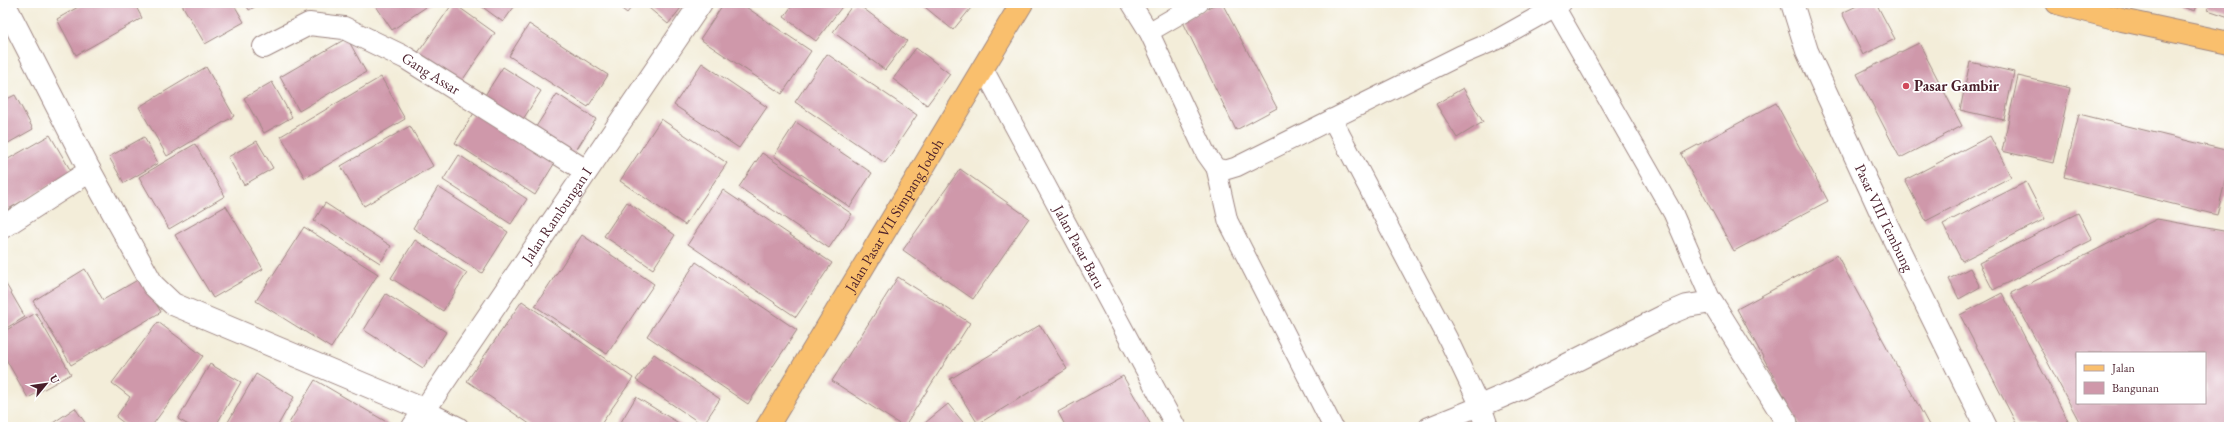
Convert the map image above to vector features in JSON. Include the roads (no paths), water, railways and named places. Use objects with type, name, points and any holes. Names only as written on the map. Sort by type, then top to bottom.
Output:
[{"type":"main road","name":"Jalan Pasar VII Simpang Jodoh","points":[[767,427],[1022,3]]},
{"type":"main road","points":[[2056,3],[2122,20],[2229,43]]},
{"type":"street","points":[[4,3],[90,171],[154,285],[173,304],[419,418]]},
{"type":"street","name":"Jalan Rambungan I","points":[[419,418],[701,3]]},
{"type":"street","name":"Pasar VIII Tembung","points":[[1792,3],[1807,51],[1879,210],[1986,427]]},
{"type":"street","name":"Gang Assar","points":[[264,47],[309,24],[344,28],[406,58],[586,171]]},
{"type":"street","points":[[3,228],[90,171]]},
{"type":"street","points":[[1487,427],[1480,406],[1516,390],[1668,314],[1686,306],[1712,302],[1786,421],[1787,427]]},
{"type":"lane","points":[[1131,3],[1149,32],[1206,154],[1216,168],[1228,221],[1333,427]]},
{"type":"lane","points":[[1149,32],[1199,3]]},
{"type":"lane","points":[[1216,168],[1226,170],[1236,167],[1461,55],[1496,40],[1559,5],[1673,213],[1712,302]]},
{"type":"lane","name":"Jalan Pasar Baru","points":[[983,68],[1176,427]]},
{"type":"lane","points":[[1332,119],[1448,339],[1480,406],[1428,427]]},
{"type":"lane","points":[[419,418],[459,427]]},
{"type":"place","name":"Pasar Gambir","points":[[1906,86]]}]
